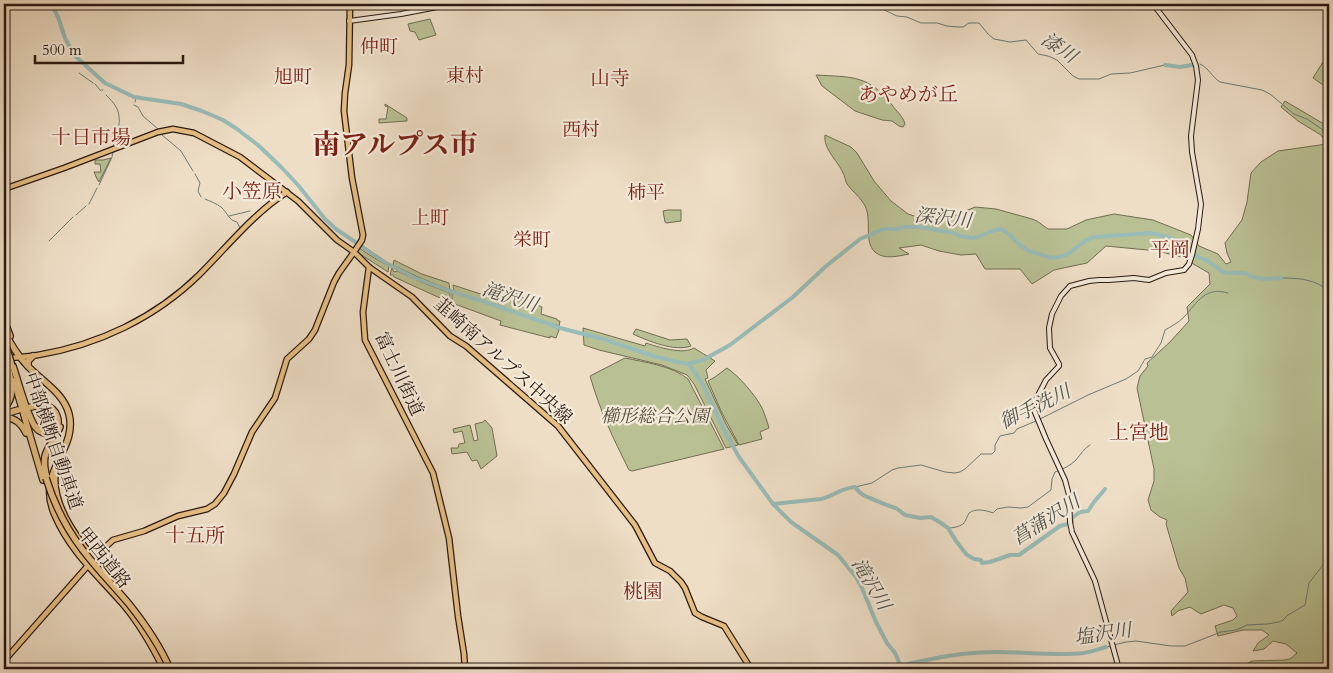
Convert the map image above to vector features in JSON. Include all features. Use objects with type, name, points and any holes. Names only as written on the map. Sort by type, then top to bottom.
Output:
[{"type":"highway","name":"甲西道路","points":[[4,320],[21,358]]},
{"type":"highway","name":"甲西道路","points":[[4,332],[21,358],[59,394],[68,410],[69,434],[52,472],[50,483],[50,502],[54,514],[70,543],[130,614],[168,669]]},
{"type":"highway","name":"中部横断自動車道","points":[[4,339],[8,364]]},
{"type":"highway","name":"中部横断自動車道","points":[[4,344],[8,364],[48,494],[56,514],[72,541],[137,620],[168,669]]},
{"type":"highway","points":[[13,358],[16,351]]},
{"type":"highway","points":[[28,366],[28,360],[33,356]]},
{"type":"highway","points":[[8,364],[34,425],[40,431],[50,433],[55,430],[58,422],[57,415],[53,410],[44,405],[30,406],[40,403],[48,404],[57,411],[60,418],[59,429],[45,456],[44,479]]},
{"type":"highway","points":[[4,408],[12,395],[8,364]]},
{"type":"highway","points":[[4,414],[18,409]]},
{"type":"highway","points":[[4,414],[20,423],[44,479]]},
{"type":"highway","name":"甲西道路","points":[[59,458],[54,476],[54,485],[57,497],[70,526],[154,634],[168,669]]},
{"type":"highway","name":"中部横断自動車道","points":[[44,479],[62,518],[75,540],[143,622],[168,669]]},
{"type":"main road","points":[[4,662],[108,543],[144,531],[178,516],[207,509],[215,504],[224,493],[234,474],[252,432],[273,402],[287,359],[309,340],[315,330],[334,282],[363,236],[352,178],[344,111],[349,65],[350,4]]},
{"type":"main road","points":[[349,21],[453,4]]},
{"type":"main road","points":[[1119,669],[1095,582],[1070,525],[1068,490],[1036,417],[1034,403],[1046,380],[1059,364],[1050,348],[1049,328],[1052,314],[1067,288],[1099,280],[1134,278],[1149,280],[1166,273],[1184,270],[1189,264],[1192,255],[1198,229],[1200,204],[1191,145],[1198,80],[1196,66],[1192,56],[1153,4]]},
{"type":"main road","points":[[4,189],[158,132],[173,129],[194,133],[240,157],[287,192],[303,205],[337,240],[354,251],[369,268]]},
{"type":"main road","points":[[8,364],[13,358],[67,349],[93,341],[127,326],[159,308],[190,284],[263,210],[287,192]]},
{"type":"main road","name":"富士川街道","points":[[369,268],[363,312],[365,340],[432,473],[449,538],[465,669]]},
{"type":"main road","name":"韮崎南アルプス中央線","points":[[369,268],[412,296],[450,336],[466,346],[555,422],[634,525],[654,562],[670,571],[681,582],[698,616],[724,626],[751,669]]},
{"type":"main road","points":[[8,364],[21,358]]},
{"type":"green space","points":[[430,19],[436,35],[419,40],[415,32],[410,31],[408,24]]},
{"type":"green space","points":[[1329,60],[1329,89],[1313,78],[1323,62]]},
{"type":"green space","points":[[816,75],[850,77],[867,83],[884,95],[905,124],[903,127],[899,126],[892,121],[882,120],[855,111],[822,86]]},
{"type":"green space","points":[[1285,101],[1329,127],[1329,669],[1280,669],[1270,665],[1238,669],[1252,661],[1285,660],[1290,659],[1297,653],[1286,644],[1273,641],[1264,649],[1253,651],[1258,643],[1269,635],[1262,630],[1243,630],[1218,636],[1215,626],[1233,620],[1237,616],[1233,608],[1224,605],[1201,614],[1190,607],[1178,611],[1172,616],[1171,611],[1188,592],[1166,524],[1167,520],[1151,510],[1148,500],[1154,481],[1154,469],[1137,388],[1140,376],[1148,366],[1147,363],[1189,321],[1187,307],[1210,284],[1209,273],[1181,257],[1158,251],[1106,246],[1087,263],[1054,270],[1032,284],[1020,269],[985,269],[976,254],[961,255],[921,245],[899,248],[909,254],[892,257],[883,256],[875,252],[871,247],[867,210],[862,201],[847,184],[841,168],[826,145],[825,135],[851,147],[857,153],[874,181],[891,201],[908,214],[926,220],[945,220],[975,207],[996,209],[1032,219],[1048,229],[1067,229],[1086,220],[1114,214],[1153,220],[1191,235],[1199,246],[1218,254],[1226,264],[1231,262],[1225,243],[1242,220],[1247,202],[1251,173],[1261,162],[1278,151],[1327,144],[1321,135],[1298,121],[1281,107]]},
{"type":"green space","points":[[385,104],[407,118],[407,121],[379,123],[379,119],[386,119],[388,107]]},
{"type":"green space","points":[[111,158],[99,182],[94,172],[101,172],[100,164],[95,164],[95,160]]},
{"type":"green space","points":[[681,210],[681,221],[666,223],[663,211]]},
{"type":"green space","points":[[359,248],[389,266],[388,272],[357,252]]},
{"type":"green space","points":[[394,260],[422,274],[449,283],[450,290],[393,265]]},
{"type":"green space","points":[[392,268],[394,272],[397,271],[450,293],[450,301],[390,275]]},
{"type":"green space","points":[[453,285],[499,300],[505,297],[505,295],[509,296],[513,291],[528,301],[542,307],[541,314],[560,321],[559,326],[501,308],[555,327],[559,330],[556,338],[500,325],[501,321],[452,303],[452,291],[462,294],[454,291]]},
{"type":"green space","points":[[583,328],[645,346],[646,343],[677,351],[694,348],[715,361],[706,370],[708,378],[705,379],[738,445],[726,448],[694,384],[687,375],[662,365],[584,345]]},
{"type":"green space","points":[[636,329],[670,340],[687,339],[691,346],[670,347],[633,334]]},
{"type":"green space","name":"櫛形総合公園","points":[[625,358],[666,368],[688,379],[724,449],[632,471],[629,470],[607,424],[590,376]]},
{"type":"green space","points":[[727,368],[747,387],[762,408],[769,428],[760,432],[762,439],[739,445],[721,411],[708,381]]},
{"type":"green space","points":[[485,420],[492,428],[497,456],[481,469],[477,460],[472,461],[467,452],[452,454],[451,448],[458,448],[459,444],[465,443],[462,431],[454,433],[453,429],[470,425],[474,441],[478,440],[475,424]]},
{"type":"waterway","name":"滝沢川","points":[[51,4],[74,55],[105,83],[134,97],[181,104],[223,120],[258,145],[281,167],[325,219],[336,229],[386,263],[415,278],[447,290],[560,328],[686,364],[703,360],[730,345],[793,297],[825,267],[860,239],[884,229],[920,227],[972,238],[1001,229],[1029,251],[1052,258],[1068,254],[1085,241],[1094,237],[1151,233],[1171,238],[1223,272],[1244,273],[1264,279],[1281,278]]},
{"type":"waterway","name":"漆川","points":[[861,4],[874,5],[897,16],[907,17],[921,23],[937,23],[958,27],[963,27],[969,23],[979,23],[994,39],[1010,42],[1026,40],[1038,54],[1057,60],[1073,76],[1079,79],[1099,79],[1111,74],[1130,73],[1165,65]]},
{"type":"waterway","name":"漆川","points":[[1200,64],[1220,82],[1262,90],[1270,94],[1294,114],[1307,119],[1329,134]]},
{"type":"waterway","name":"漆川","points":[[1165,65],[1180,67],[1192,65]]},
{"type":"waterway","points":[[79,73],[93,83]]},
{"type":"waterway","points":[[95,84],[101,91]]},
{"type":"waterway","points":[[106,95],[118,110],[119,126],[113,147]]},
{"type":"waterway","name":"滝沢川","points":[[135,102],[136,98]]},
{"type":"waterway","points":[[134,105],[158,129]]},
{"type":"waterway","points":[[162,135],[181,151],[193,171]]},
{"type":"waterway","points":[[99,185],[113,151]]},
{"type":"waterway","points":[[195,174],[200,183],[198,191],[201,197]]},
{"type":"waterway","points":[[89,204],[97,188]]},
{"type":"waterway","points":[[205,199],[221,207],[230,218],[237,222],[240,228]]},
{"type":"waterway","points":[[76,215],[86,206]]},
{"type":"waterway","points":[[229,216],[250,211]]},
{"type":"waterway","points":[[49,241],[73,217]]},
{"type":"waterway","name":"深沢川","points":[[1281,278],[1306,280],[1318,284],[1329,291]]},
{"type":"waterway","name":"御手洗川","points":[[1040,419],[1088,395],[1126,379],[1138,371],[1145,359],[1152,357],[1161,343],[1165,330],[1182,319],[1198,301],[1213,292],[1228,293]]},
{"type":"waterway","name":"滝沢川","points":[[689,364],[702,383],[739,457],[773,504],[791,522],[838,555],[856,577],[876,622],[887,643],[895,653],[902,669]]},
{"type":"waterway","name":"御手洗川","points":[[855,487],[872,483],[898,468],[921,465],[945,472],[960,472],[981,454],[992,454],[995,451],[995,445],[1000,436],[1014,433],[1017,429],[1036,421]]},
{"type":"waterway","points":[[948,528],[960,526],[969,513],[975,510],[993,513],[997,509],[1008,507],[1028,507],[1051,490],[1055,472],[1071,464],[1090,445]]},
{"type":"waterway","name":"菖蒲沢川","points":[[773,504],[821,499],[855,487],[864,495],[896,508],[905,515],[920,518],[931,517],[948,528],[967,555],[981,560],[982,563],[1010,555],[1019,555],[1060,526],[1072,523],[1072,518],[1080,512],[1088,511],[1105,489]]},
{"type":"waterway","name":"塩沢川","points":[[1114,645],[1136,641],[1185,646],[1221,632],[1236,630],[1247,625],[1279,622],[1305,605],[1309,583],[1329,557]]},
{"type":"waterway","name":"塩沢川","points":[[1106,647],[1111,646]]},
{"type":"waterway","name":"塩沢川","points":[[902,667],[914,662],[970,653],[1073,654],[1087,653],[1106,647]]},
{"type":"district","name":"仲町","points":[[379,47]]},
{"type":"district","name":"東村","points":[[465,76]]},
{"type":"district","name":"旭町","points":[[293,77]]},
{"type":"district","name":"山寺","points":[[610,78]]},
{"type":"district","name":"あやめが丘","points":[[908,94]]},
{"type":"district","name":"西村","points":[[581,130]]},
{"type":"district","name":"十日市場","points":[[91,137]]},
{"type":"district","name":"南アルプス市","points":[[395,145]]},
{"type":"district","name":"小笠原","points":[[252,191]]},
{"type":"district","name":"柿平","points":[[646,193]]},
{"type":"district","name":"上町","points":[[430,218]]},
{"type":"district","name":"栄町","points":[[532,240]]},
{"type":"district","name":"平岡","points":[[1170,249]]},
{"type":"district","name":"上宮地","points":[[1139,432]]},
{"type":"district","name":"十五所","points":[[195,535]]},
{"type":"district","name":"桃園","points":[[643,591]]}]
